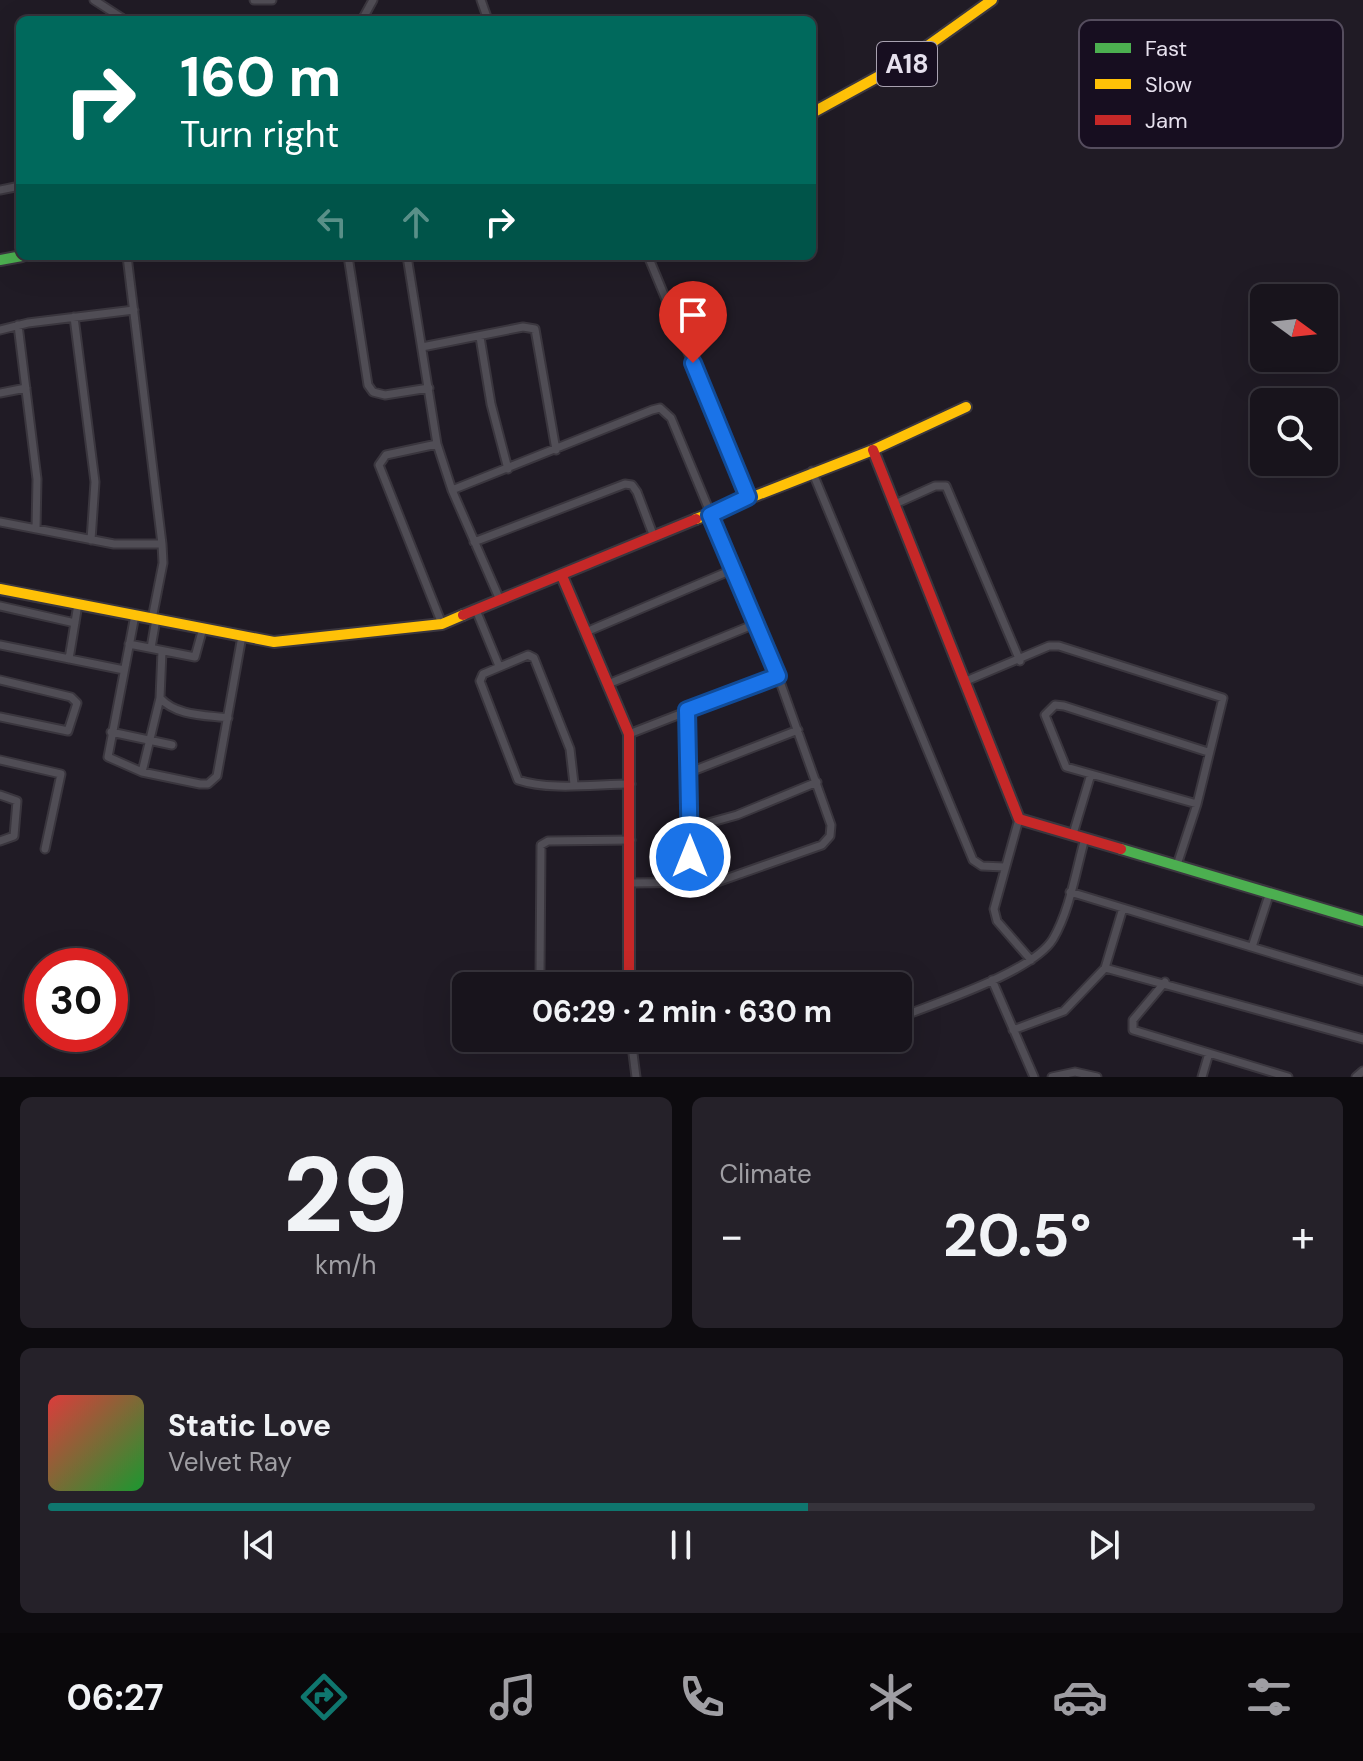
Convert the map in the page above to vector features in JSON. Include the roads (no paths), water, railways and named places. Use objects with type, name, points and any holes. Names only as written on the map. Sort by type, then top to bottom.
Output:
[{"type":"main road","name":"A18","points":[[816,111],[856,95],[914,60],[992,0]]},
{"type":"main road","points":[[0,589],[274,642],[442,624],[812,471],[873,450],[966,407]]},
{"type":"main road","points":[[873,450],[1019,819],[1363,921]]},
{"type":"main road","points":[[562,576],[629,734],[629,972]]},
{"type":"street","points":[[94,0],[119,16]]},
{"type":"street","points":[[254,0],[272,0]]},
{"type":"street","points":[[128,260],[162,544],[163,563],[151,648]]},
{"type":"street","points":[[349,260],[368,385],[373,392],[385,395],[429,388]]},
{"type":"street","points":[[408,260],[437,444],[452,490],[500,600]]},
{"type":"street","points":[[650,260],[748,497]]},
{"type":"street","points":[[0,330],[134,310]]},
{"type":"street","points":[[74,317],[95,482],[91,540]]},
{"type":"street","points":[[18,325],[37,479],[36,529]]},
{"type":"street","points":[[422,347],[523,327],[535,329],[556,450]]},
{"type":"street","points":[[480,337],[491,404],[508,469]]},
{"type":"street","points":[[0,393],[26,388]]},
{"type":"street","points":[[452,490],[660,408],[671,418],[778,676],[831,825],[830,836],[822,845],[717,882],[690,885],[630,883]]},
{"type":"street","points":[[437,444],[386,455],[379,465],[442,624]]},
{"type":"street","points":[[812,471],[973,860],[982,866],[1004,867]]},
{"type":"street","points":[[474,542],[625,484],[632,485],[637,492],[654,537]]},
{"type":"street","points":[[895,504],[935,486],[946,486],[1020,661]]},
{"type":"street","points":[[0,522],[135,546],[162,544]]},
{"type":"street","points":[[586,632],[734,569]]},
{"type":"street","points":[[69,659],[78,604]]},
{"type":"street","points":[[0,606],[75,623]]},
{"type":"street","points":[[476,610],[499,666]]},
{"type":"street","points":[[135,615],[108,757],[142,772],[208,784],[217,776],[242,636]]},
{"type":"street","points":[[608,684],[755,624]]},
{"type":"street","points":[[129,644],[195,657],[203,628]]},
{"type":"street","points":[[0,645],[124,670]]},
{"type":"street","points":[[966,681],[1020,661],[1049,646],[1059,646],[1218,694],[1225,702],[1177,865]]},
{"type":"street","points":[[142,772],[160,698],[162,651]]},
{"type":"street","points":[[574,784],[570,749],[534,658],[528,655],[483,674],[480,681],[516,777],[521,782],[574,784],[631,784]]},
{"type":"street","points":[[629,734],[778,676]]},
{"type":"street","points":[[0,680],[71,697],[77,703],[68,731],[0,717]]},
{"type":"street","points":[[160,698],[177,711],[228,718]]},
{"type":"street","points":[[1197,804],[1066,767],[1045,715],[1055,705],[1208,752]]},
{"type":"street","points":[[687,710],[690,885]]},
{"type":"street","points":[[690,772],[798,730]]},
{"type":"street","points":[[111,732],[172,745]]},
{"type":"street","points":[[0,760],[61,774],[45,849]]},
{"type":"street","points":[[1073,834],[1091,774]]},
{"type":"street","points":[[690,828],[737,815],[817,782]]},
{"type":"street","points":[[0,795],[17,801],[18,810],[14,836],[0,841]]},
{"type":"street","points":[[1019,819],[995,897],[997,921],[1031,960]]},
{"type":"street","points":[[912,1012],[992,980],[1031,960],[1053,938],[1085,837]]},
{"type":"street","points":[[540,972],[541,845],[548,841],[631,840]]},
{"type":"street","points":[[1070,892],[1363,981]]},
{"type":"street","points":[[1252,947],[1270,892]]},
{"type":"street","points":[[1013,1030],[1064,1011],[1105,968],[1123,908]]},
{"type":"street","points":[[1105,968],[1165,982],[1363,1039]]},
{"type":"street","points":[[992,980],[1034,1077]]},
{"type":"street","points":[[1165,982],[1133,1020],[1132,1029],[1288,1077]]},
{"type":"street","points":[[633,1052],[636,1077]]},
{"type":"street","points":[[1202,1077],[1209,1053]]},
{"type":"street","points":[[1356,1077],[1363,1071]]},
{"type":"street","points":[[1052,1077],[1075,1072],[1097,1077]]}]
